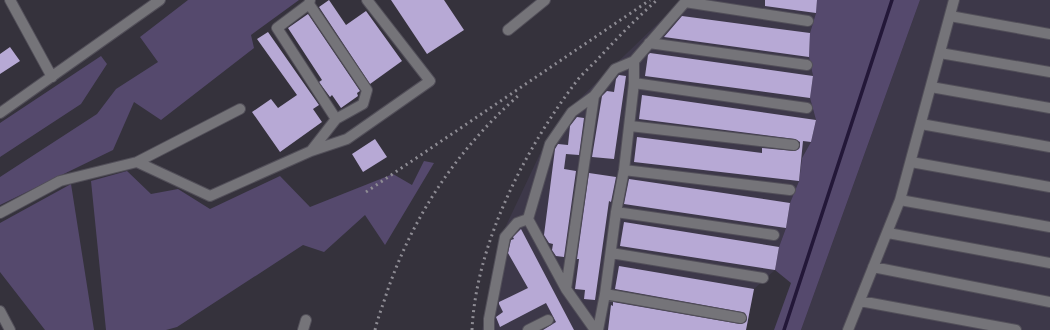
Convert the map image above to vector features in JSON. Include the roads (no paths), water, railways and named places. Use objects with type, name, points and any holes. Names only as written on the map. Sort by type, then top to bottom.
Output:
[{"type":"street","points":[[10,0],[52,77]]},
{"type":"street","points":[[0,113],[160,0]]},
{"type":"street","points":[[138,162],[210,196],[311,151],[347,139],[430,81],[367,0]]},
{"type":"street","points":[[508,30],[545,0]]},
{"type":"street","points":[[848,330],[900,200],[954,0]]},
{"type":"street","points":[[596,330],[566,289],[528,219],[550,144],[572,112],[594,96],[615,69],[634,61],[686,1],[808,21]]},
{"type":"street","points":[[311,151],[336,119],[363,104],[366,90],[309,2],[278,28],[336,119]]},
{"type":"street","points":[[950,16],[1050,34]]},
{"type":"street","points":[[650,43],[807,65]]},
{"type":"street","points":[[940,53],[1050,72]]},
{"type":"street","points":[[596,330],[605,294],[616,212],[624,170],[634,83],[634,61]]},
{"type":"street","points":[[634,83],[807,108]]},
{"type":"street","points":[[931,88],[1050,108]]},
{"type":"street","points":[[566,289],[594,96]]},
{"type":"street","points":[[0,213],[60,181],[138,162],[240,109]]},
{"type":"street","points":[[921,124],[1050,147]]},
{"type":"street","points":[[630,126],[794,145]]},
{"type":"street","points":[[911,162],[1050,187]]},
{"type":"street","points":[[624,170],[790,190]]},
{"type":"street","points":[[900,200],[1050,227]]},
{"type":"street","points":[[616,212],[774,235]]},
{"type":"street","points":[[489,330],[489,319],[505,237],[517,223],[528,219]]},
{"type":"street","points":[[888,233],[1050,263]]},
{"type":"street","points":[[611,252],[762,278]]},
{"type":"street","points":[[873,267],[1050,302]]},
{"type":"street","points":[[605,294],[741,318]]},
{"type":"street","points":[[860,301],[1016,330]]},
{"type":"street","points":[[0,311],[10,330]]},
{"type":"street","points":[[303,330],[306,320]]},
{"type":"street","points":[[528,330],[548,320]]},
{"type":"waterway","points":[[784,330],[892,0]]},
{"type":"railway","points":[[366,192],[650,0]]},
{"type":"railway","points":[[472,330],[476,297],[483,264],[493,231],[506,199],[522,167],[557,108],[578,79],[626,29],[657,0]]},
{"type":"railway","points":[[375,330],[398,263],[424,210],[457,161],[476,138],[519,95]]}]
